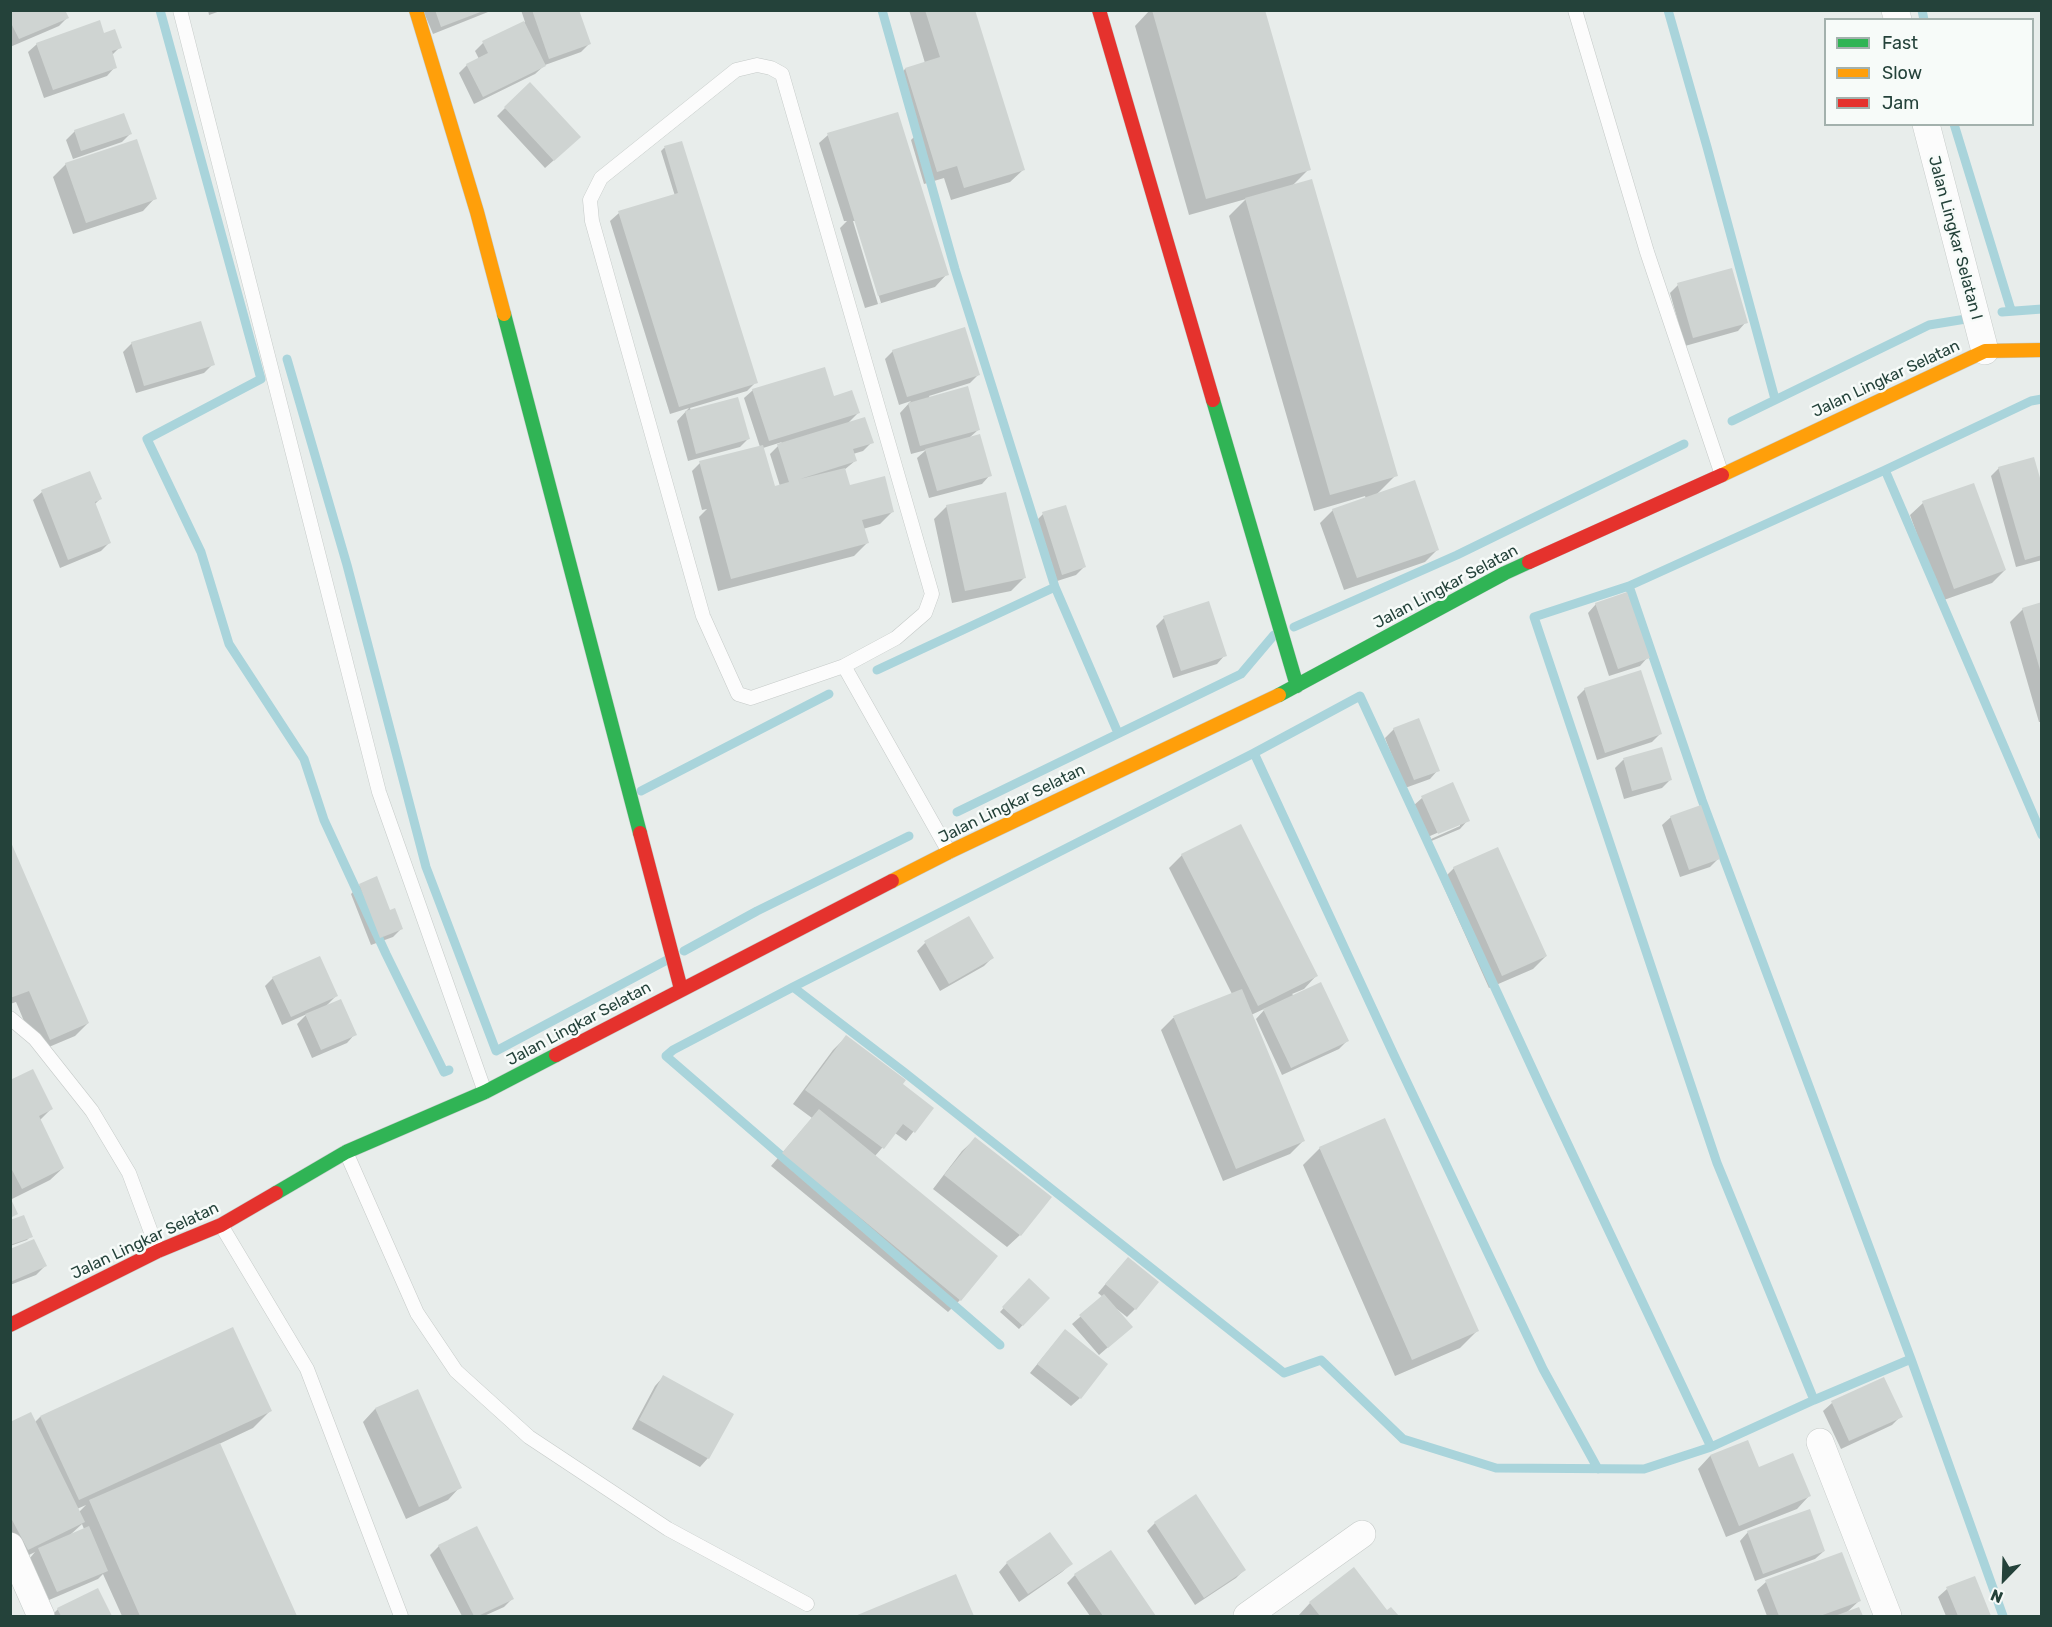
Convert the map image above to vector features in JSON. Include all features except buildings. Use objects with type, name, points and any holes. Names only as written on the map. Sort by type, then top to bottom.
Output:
[{"type":"main road","points":[[416,10],[477,212],[681,989]]},
{"type":"main road","points":[[1099,10],[1298,686]]},
{"type":"main road","name":"Jalan Lingkar Selatan","points":[[10,1325],[158,1251],[221,1226],[346,1152],[485,1092],[949,852],[1298,686],[1505,573],[1722,475],[1985,351],[2042,350]]},
{"type":"street","name":"Jalan Lingkar Selatan I","points":[[1927,126],[1985,351]]},
{"type":"street","points":[[1820,1442],[1888,1617]]},
{"type":"street","points":[[1247,1617],[1362,1534]]},
{"type":"street","points":[[10,1546],[40,1617]]},
{"type":"lane","points":[[180,10],[379,792],[485,1092]]},
{"type":"lane","points":[[1575,10],[1647,252],[1722,475]]},
{"type":"lane","points":[[757,65],[771,68],[782,74],[932,594],[925,613],[896,638],[844,666],[751,698],[738,694],[703,616],[592,221],[590,200],[601,178],[736,70],[757,65]]},
{"type":"lane","points":[[844,666],[949,852]]},
{"type":"lane","points":[[10,1018],[35,1039],[92,1111],[129,1173],[158,1251]]},
{"type":"lane","points":[[346,1152],[417,1313],[456,1371],[529,1437],[648,1516],[807,1604]]},
{"type":"lane","points":[[221,1226],[307,1369],[401,1617]]},
{"type":"waterway","points":[[160,10],[261,379],[147,439],[201,552],[229,644],[304,759],[324,820],[386,954],[444,1072],[449,1070]]},
{"type":"waterway","points":[[882,10],[955,269],[1055,587],[1118,733]]},
{"type":"waterway","points":[[1668,10],[1775,399]]},
{"type":"waterway","points":[[1922,10],[1924,18]]},
{"type":"waterway","points":[[1955,126],[2011,310]]},
{"type":"waterway","points":[[2002,312],[2042,309]]},
{"type":"waterway","points":[[1732,421],[1929,325],[1972,318]]},
{"type":"waterway","points":[[287,359],[347,565],[426,867],[496,1051],[667,960]]},
{"type":"waterway","points":[[1885,470],[2031,401],[2042,399]]},
{"type":"waterway","points":[[1294,627],[1457,555],[1684,444]]},
{"type":"waterway","points":[[1598,1469],[1543,1369],[1254,753],[793,987],[1284,1373],[1321,1360],[1403,1439],[1496,1468],[1644,1469],[1711,1447],[1911,1359],[1702,800],[1629,586],[1885,470],[2042,835]]},
{"type":"waterway","points":[[1629,586],[1534,617],[1717,1163],[1814,1400]]},
{"type":"waterway","points":[[877,670],[1055,587]]},
{"type":"waterway","points":[[957,812],[1241,674],[1274,635]]},
{"type":"waterway","points":[[641,791],[829,694]]},
{"type":"waterway","points":[[1254,753],[1360,696],[1711,1447]]},
{"type":"waterway","points":[[684,951],[757,911],[909,836]]},
{"type":"waterway","points":[[793,987],[673,1050],[666,1056],[1000,1345]]},
{"type":"waterway","points":[[1911,1359],[2003,1616]]},
{"type":"traffic: fast","points":[[504,314],[640,833]]},
{"type":"traffic: fast","points":[[1213,400],[1297,686]]},
{"type":"traffic: fast","points":[[1279,695],[1529,562]]},
{"type":"traffic: fast","points":[[276,1193],[346,1152],[485,1092],[556,1055]]},
{"type":"traffic: slow","points":[[416,10],[477,212],[504,314]]},
{"type":"traffic: slow","points":[[1722,475],[1985,351],[2042,350]]},
{"type":"traffic: slow","points":[[892,881],[1279,695]]},
{"type":"traffic: jam","points":[[1099,10],[1213,400]]},
{"type":"traffic: jam","points":[[1529,562],[1722,475]]},
{"type":"traffic: jam","points":[[640,833],[681,989]]},
{"type":"traffic: jam","points":[[556,1055],[892,881]]},
{"type":"traffic: jam","points":[[10,1325],[158,1251],[221,1225],[276,1193]]}]
